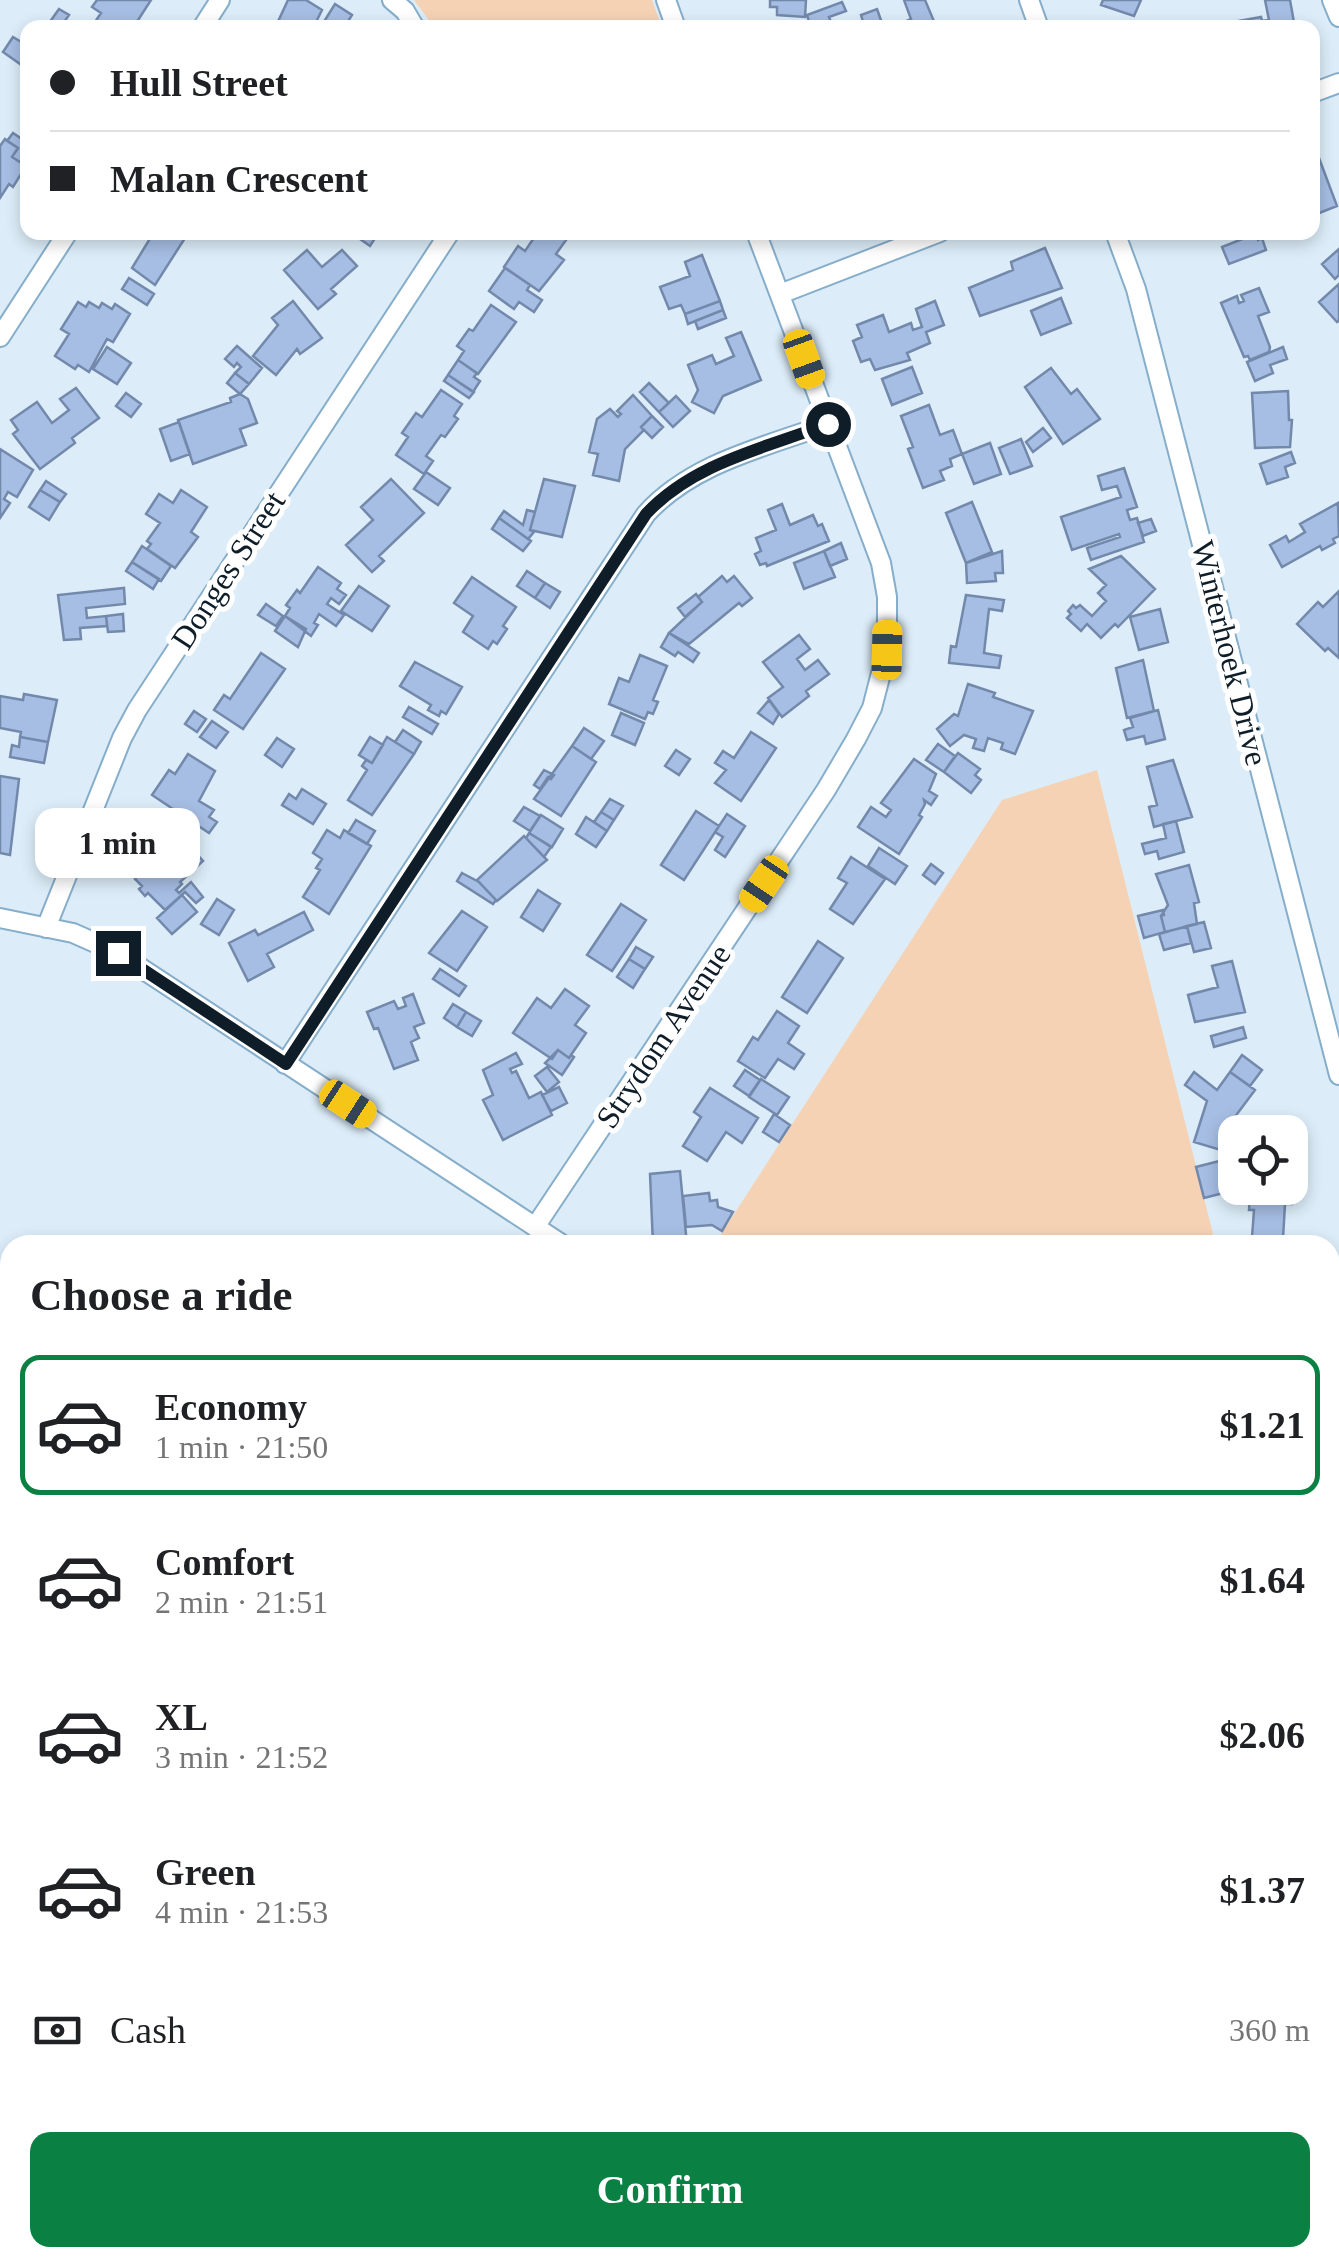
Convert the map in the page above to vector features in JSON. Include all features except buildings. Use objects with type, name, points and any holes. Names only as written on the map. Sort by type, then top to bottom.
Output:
[{"type":"street","points":[[392,0],[409,20]]},
{"type":"street","points":[[1332,0],[1339,17]]},
{"type":"street","points":[[0,337],[63,240]]},
{"type":"street","name":"Donges Street","points":[[46,928],[122,738],[137,710],[445,240]]},
{"type":"street","name":"Strydom Avenue","points":[[535,1227],[826,790],[872,708],[887,650],[881,563],[759,240]]},
{"type":"street","points":[[780,294],[919,240]]},
{"type":"street","name":"Winterhoek Drive","points":[[1118,240],[1136,289],[1339,1075]]},
{"type":"street","points":[[286,1064],[646,514],[694,474],[828,424]]},
{"type":"street","points":[[0,918],[73,933],[118,953],[547,1235]]},
{"type":"shaded area","points":[[414,0],[652,0],[659,20],[429,20]]},
{"type":"shaded area","points":[[1097,770],[1212,1235],[720,1235],[1002,800]]},
{"type":"route","points":[[118,953],[286,1064],[646,514],[694,474],[828,424]]}]
